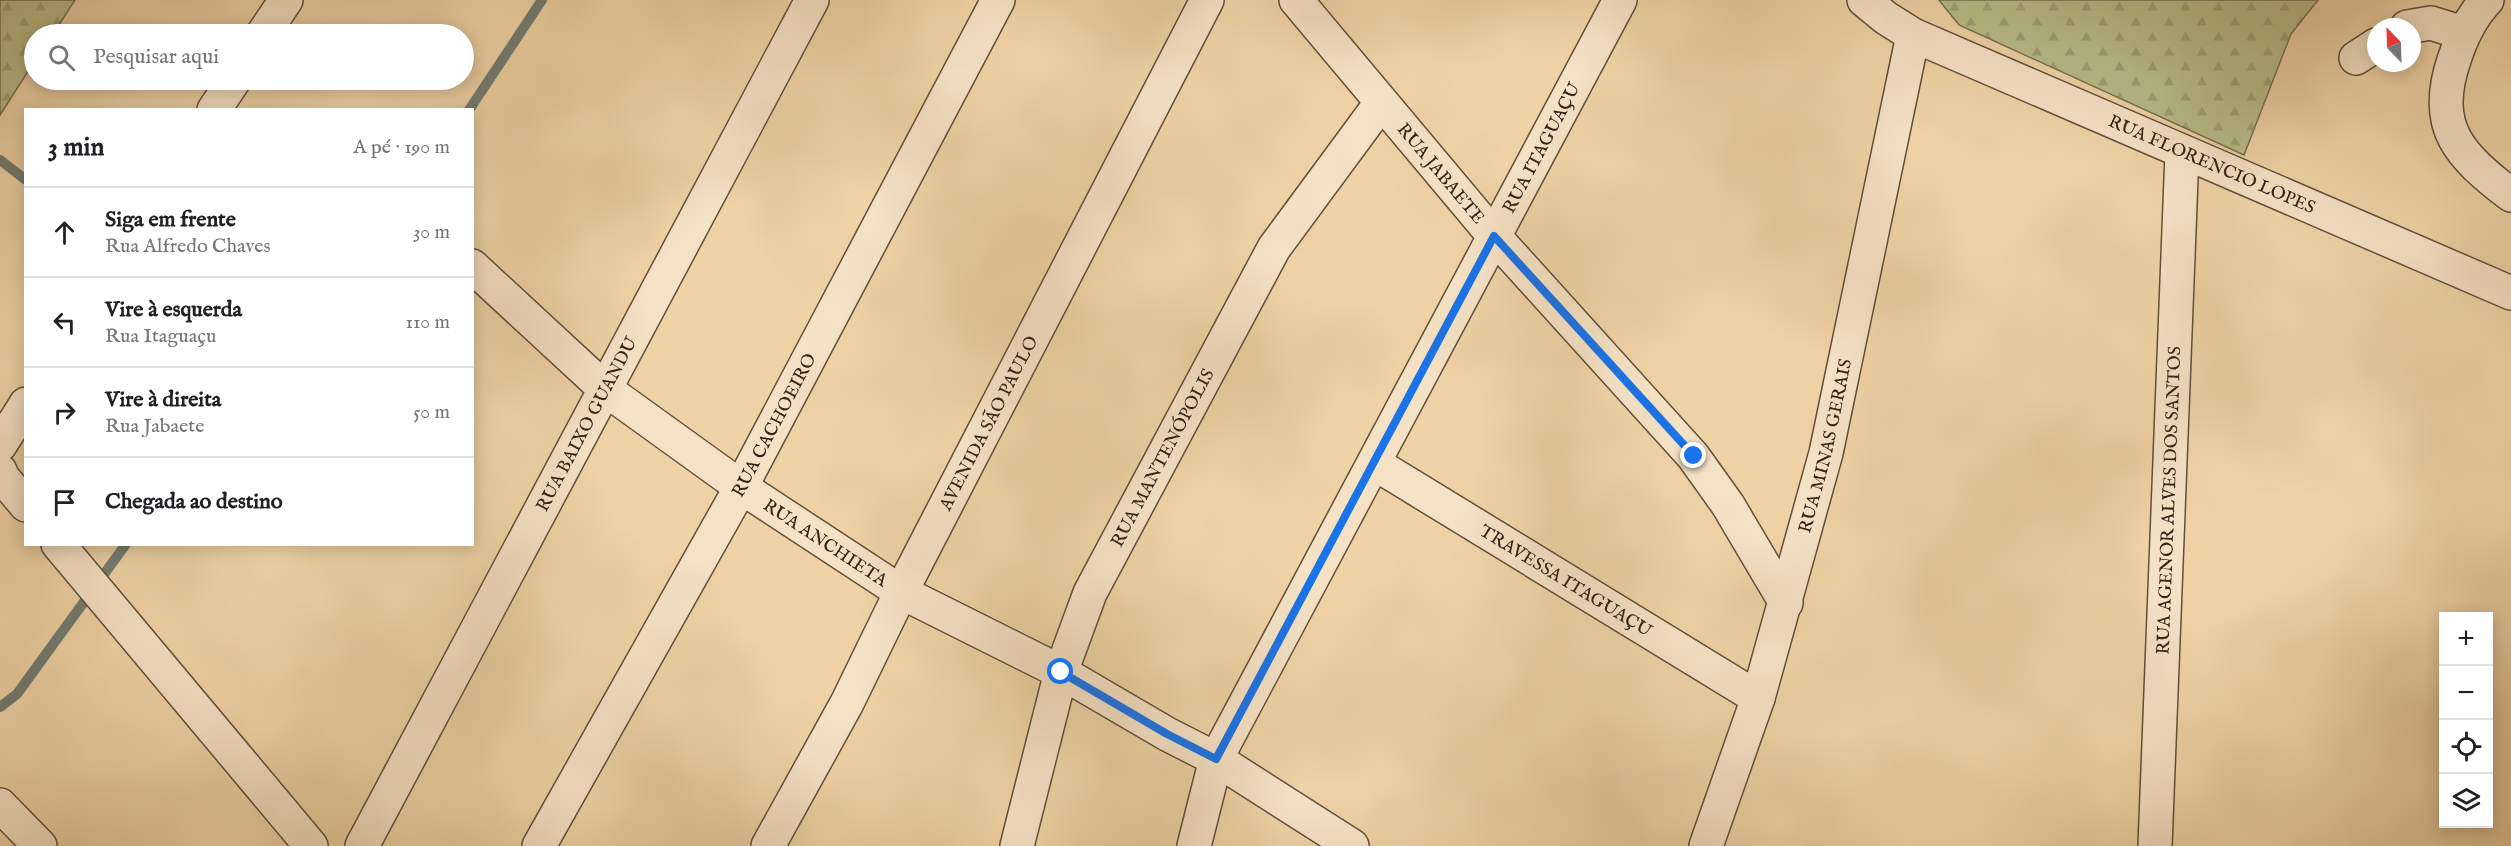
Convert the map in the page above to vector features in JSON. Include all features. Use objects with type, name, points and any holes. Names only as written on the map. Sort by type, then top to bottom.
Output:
[{"type":"street","points":[[270,24],[286,0]]},
{"type":"street","name":"RUA BAIXO GUANDU","points":[[362,846],[812,0]]},
{"type":"street","name":"RUA CACHOEIRO","points":[[539,846],[741,487],[998,0]]},
{"type":"street","name":"AVENIDA SÃO PAULO","points":[[768,846],[847,703],[901,592],[1207,0]]},
{"type":"street","name":"RUA JABAETE","points":[[1296,0],[1494,236],[1694,456],[1728,505],[1785,603]]},
{"type":"street","name":"RUA ITAGUAÇU","points":[[1194,846],[1216,759],[1620,0]]},
{"type":"street","name":"RUA FLORENCIO LOPES","points":[[1864,0],[1886,18],[1913,35],[2511,293]]},
{"type":"street","points":[[2487,0],[2463,33],[2446,83],[2446,107],[2449,125],[2458,146],[2480,171],[2511,195]]},
{"type":"street","points":[[2421,25],[2431,23],[2463,33]]},
{"type":"street","name":"RUA MINAS GERAIS","points":[[1706,846],[1758,698],[1826,453],[1913,35]]},
{"type":"street","points":[[215,108],[227,90]]},
{"type":"street","name":"RUA MANTENÓPOLIS","points":[[1017,846],[1061,672],[1095,584],[1274,248],[1381,103]]},
{"type":"street","name":"RUA AGENOR ALVES DOS SANTOS","points":[[2155,846],[2182,153]]},
{"type":"street","name":"RUA ANCHIETA","points":[[474,268],[605,389],[741,487],[901,592],[1061,672],[1167,734],[1216,759],[1352,846]]},
{"type":"street","points":[[0,445],[24,407]]},
{"type":"street","name":"TRAVESSA ITAGUAÇU","points":[[1374,463],[1758,698]]},
{"type":"street","points":[[0,471],[24,504]]},
{"type":"street","points":[[60,546],[311,846]]},
{"type":"street","points":[[0,805],[40,846]]},
{"type":"green space","points":[[0,0],[75,0],[59,24],[24,24],[24,78],[0,115]]},
{"type":"green space","points":[[1939,0],[2318,0],[2291,34],[2244,155],[1959,25]]},
{"type":"waterway","points":[[470,108],[542,0]]},
{"type":"waterway","points":[[0,160],[24,178]]},
{"type":"waterway","points":[[0,707],[17,694],[125,546]]},
{"type":"route","points":[[1061,672],[1167,734],[1216,759],[1494,236],[1694,456]]}]
